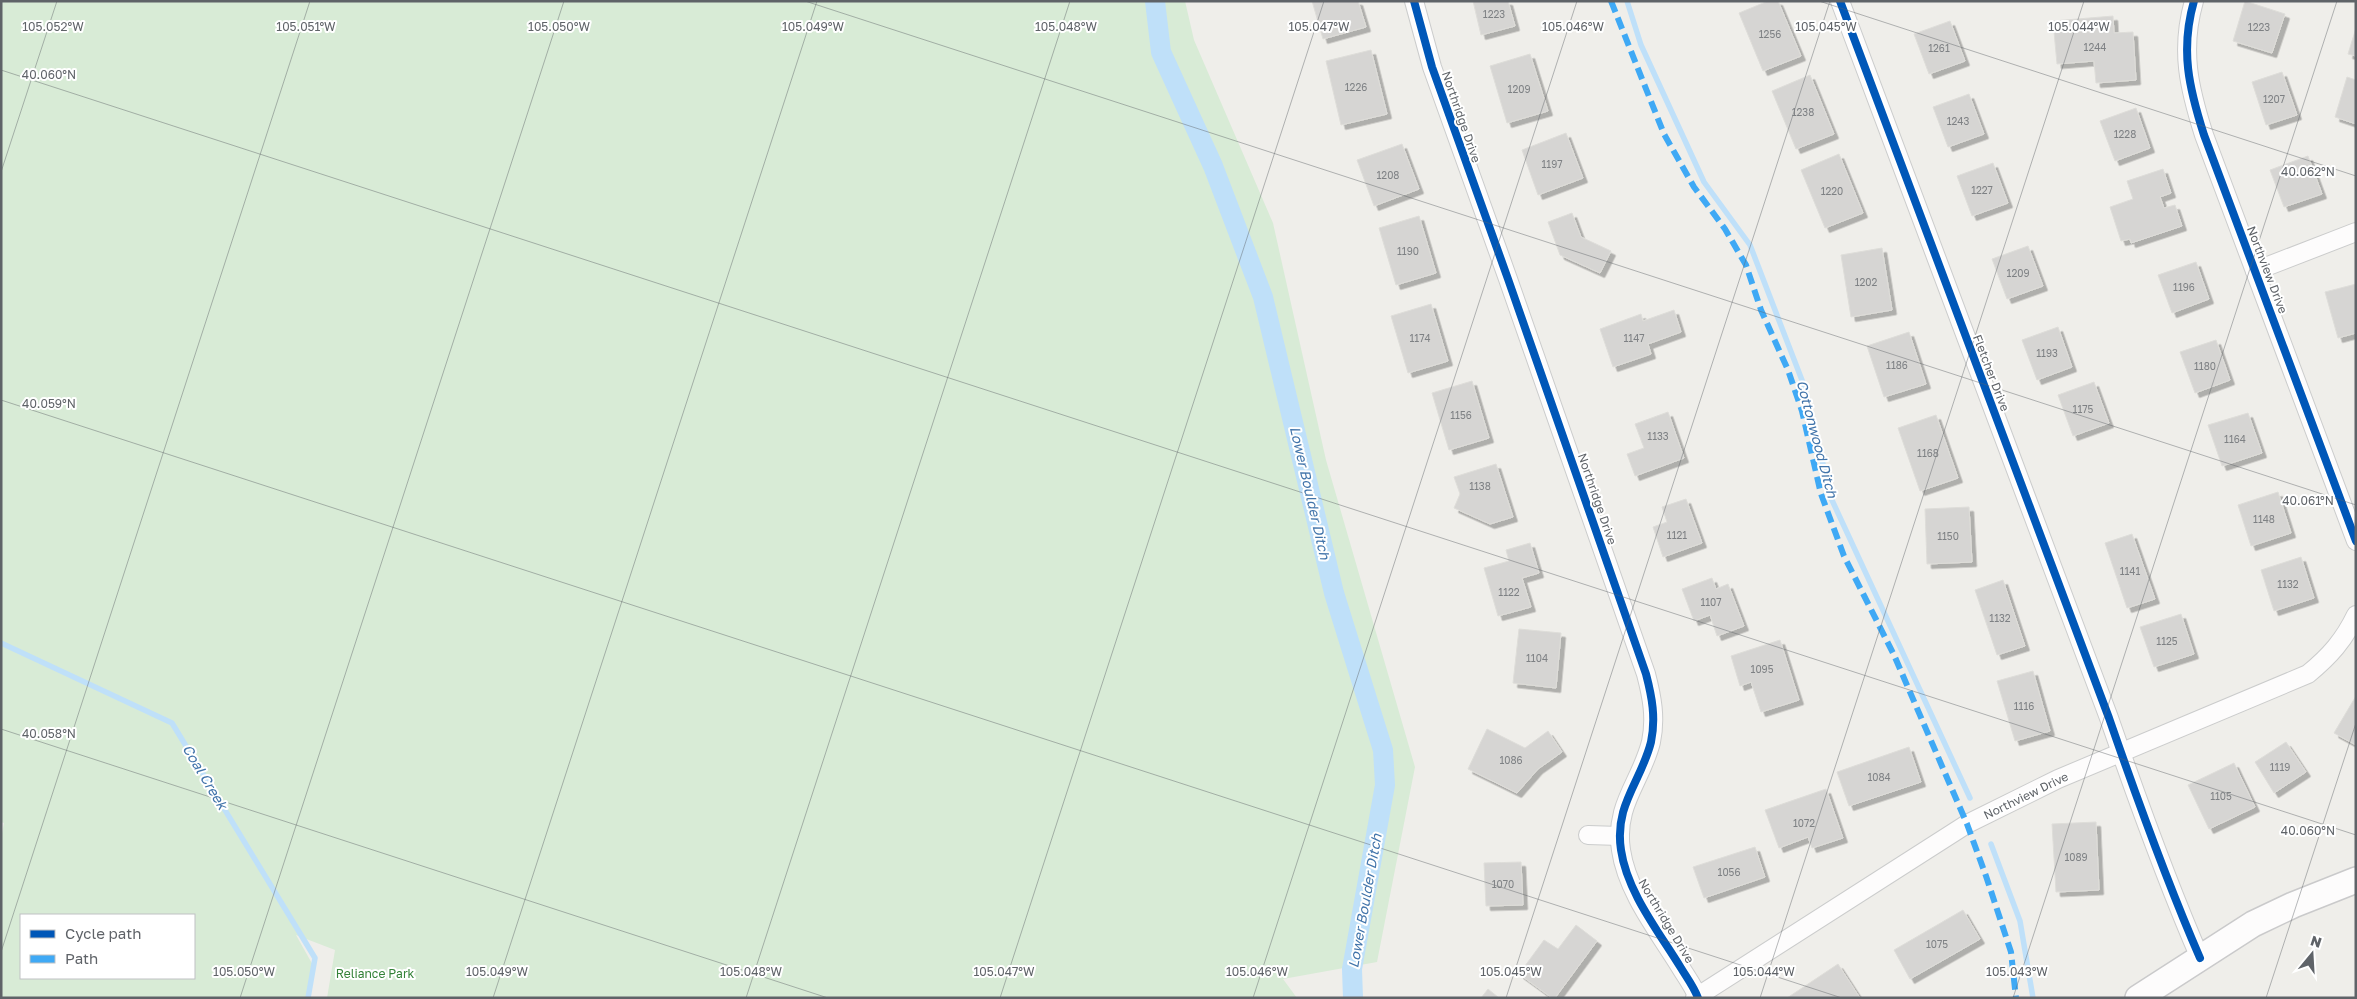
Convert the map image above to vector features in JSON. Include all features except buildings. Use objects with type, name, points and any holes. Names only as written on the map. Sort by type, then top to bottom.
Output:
[{"type":"street","name":"Northridge Drive","points":[[1414,1],[1432,67],[1646,674],[1653,702],[1654,721],[1651,742],[1644,762],[1626,800],[1620,836],[1624,866],[1629,882],[1698,997]]},
{"type":"street","name":"Fletcher Drive","points":[[1840,1],[2174,896],[2200,958]]},
{"type":"street","name":"Northview Drive","points":[[2194,1],[2186,41],[2191,92],[2204,135],[2356,541]]},
{"type":"street","points":[[2255,271],[2356,232]]},
{"type":"street","name":"Northview Drive","points":[[1698,997],[1967,824],[2024,795],[2308,674],[2337,649],[2356,615]]},
{"type":"street","points":[[1588,835],[1620,836]]},
{"type":"street","points":[[2138,998],[2253,924],[2356,880]]},
{"type":"green space","name":"Reliance Park","points":[[1,1],[1185,1],[1194,40],[1273,223],[1326,460],[1415,767],[1377,962],[1283,979],[1297,998],[327,998],[335,950],[296,935],[314,967],[307,998],[1,998],[1,838],[4,823],[1,822]]},
{"type":"waterway","name":"Lower Boulder Ditch","points":[[1155,1],[1161,52],[1213,166],[1263,297],[1334,593],[1383,750],[1385,785],[1352,969],[1353,998]]},
{"type":"waterway","name":"Cottonwood Ditch","points":[[1627,1],[1641,45],[1704,182],[1750,245],[1805,388],[1831,498],[1970,798]]},
{"type":"waterway","name":"Coal Creek","points":[[1,643],[172,723],[315,958],[308,998]]},
{"type":"waterway","name":"Cottonwood Ditch","points":[[1991,844],[2020,921],[2033,998]]},
{"type":"marked path","points":[[1611,1],[1664,134],[1694,187],[1725,229],[1746,265],[1761,310],[1788,370],[1802,411],[1821,494],[1844,556],[1894,655],[1967,824],[2011,952],[2016,998]]},
{"type":"cycle path","points":[[1414,1],[1432,67],[1646,674],[1653,708],[1651,742],[1621,820],[1621,850],[1624,866],[1637,896],[1698,998]]},
{"type":"cycle path","points":[[1840,1],[2109,718],[2152,839],[2200,958]]},
{"type":"cycle path","points":[[2194,1],[2188,36],[2188,69],[2194,101],[2204,135],[2356,541]]}]
